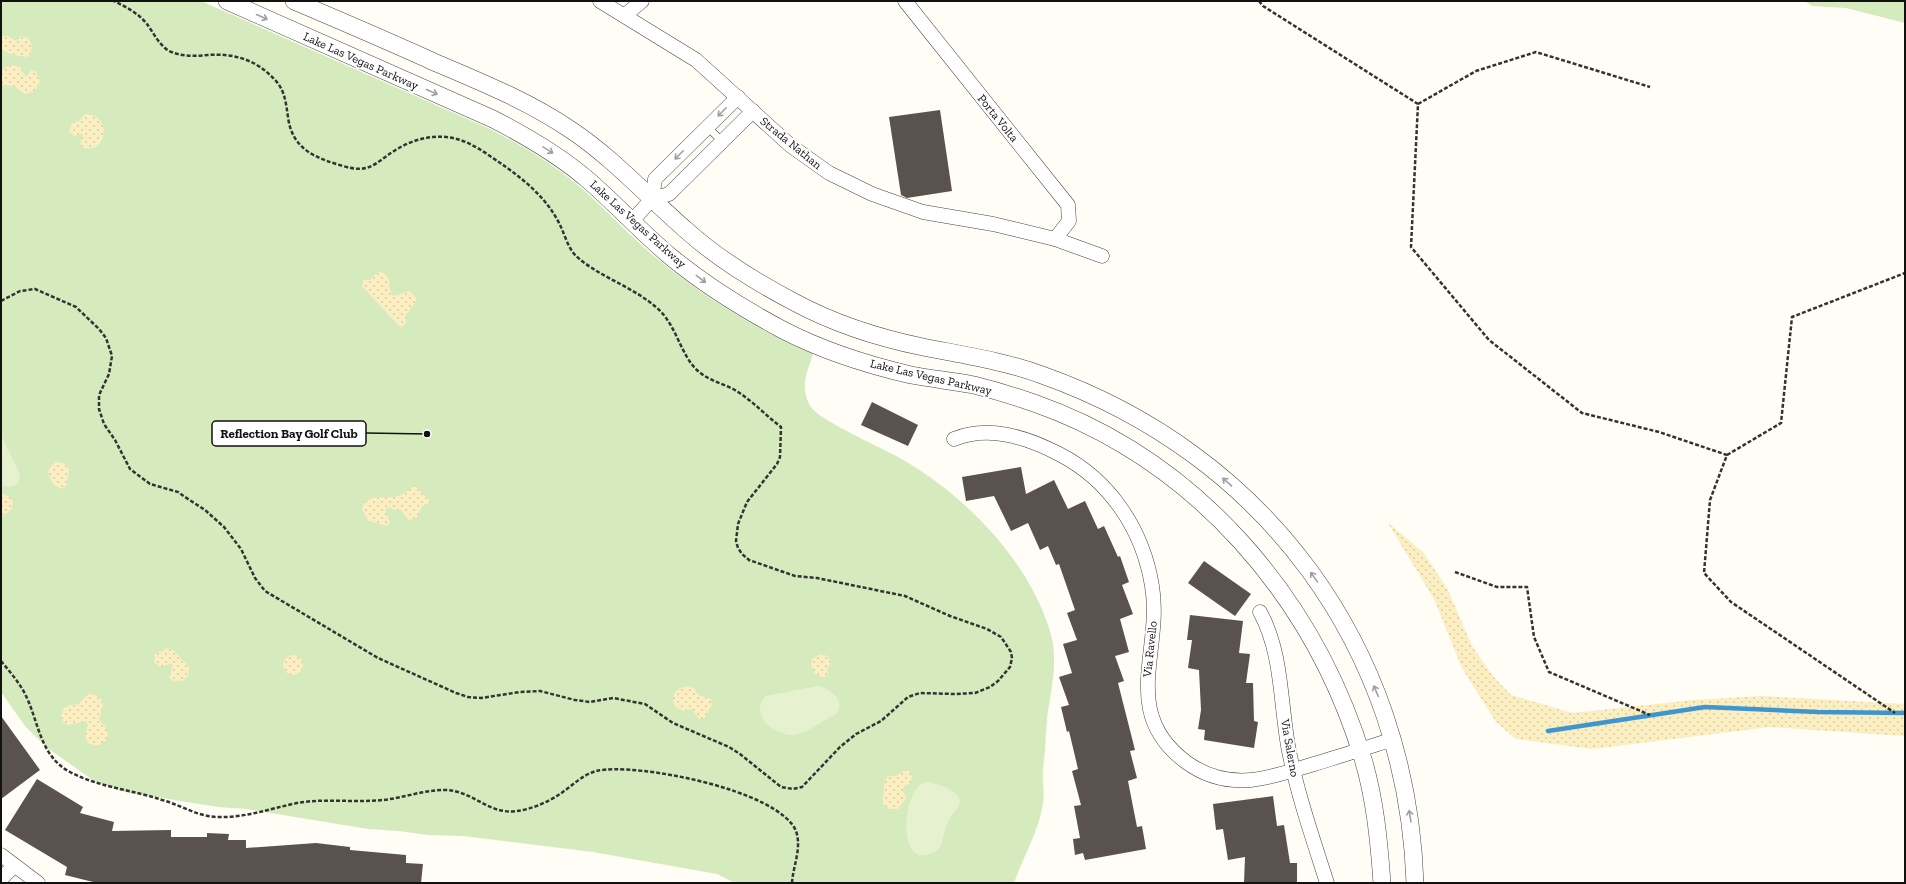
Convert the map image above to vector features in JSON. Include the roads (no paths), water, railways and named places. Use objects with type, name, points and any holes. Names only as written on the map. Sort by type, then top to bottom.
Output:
[{"type":"street","name":"Lake Las Vegas Parkway","points":[[227,1],[493,119],[526,136],[558,156],[588,180],[671,256],[725,297],[784,330],[854,358],[912,375],[975,386],[1036,404],[1093,429],[1148,461],[1198,499],[1243,543],[1283,592],[1316,645],[1344,702],[1360,750],[1377,823],[1382,883]]},
{"type":"street","points":[[294,1],[505,92],[541,111],[575,132],[607,157],[689,234],[741,272],[797,304],[863,331],[918,346],[979,358],[1039,374],[1104,400],[1152,426],[1203,461],[1250,501],[1292,546],[1328,597],[1359,650],[1385,712],[1404,777],[1413,836],[1415,883]]},
{"type":"street","name":"Strada Nathan","points":[[600,1],[625,14],[696,60],[791,146],[829,173],[872,194],[924,212],[993,224],[1055,239],[1102,256]]},
{"type":"street","points":[[625,14],[642,1]]},
{"type":"street","name":"Porta Volta","points":[[905,1],[1068,205],[1069,221],[1055,239]]},
{"type":"street","points":[[652,199],[655,179],[738,97]]},
{"type":"street","points":[[632,221],[652,199],[669,194],[753,111]]},
{"type":"street","name":"Via Ravello","points":[[954,439],[980,432],[1007,434],[1050,449],[1068,458],[1100,483],[1118,503],[1136,531],[1149,569],[1154,608],[1147,690],[1150,712],[1165,741],[1189,764],[1219,777],[1230,780],[1252,780],[1294,770],[1393,739]]},
{"type":"street","name":"Via Salerno","points":[[1260,612],[1274,644],[1287,742],[1298,793],[1327,883]]},
{"type":"street","points":[[1,855],[38,883]]},
{"type":"street","points":[[1,879],[14,866]]},
{"type":"lane","points":[[707,127],[722,141]]},
{"type":"waterway","points":[[1548,731],[1705,707],[1818,712],[1905,713]]},
{"type":"place","name":"Reflection Bay Golf Club","points":[[427,434]]}]
